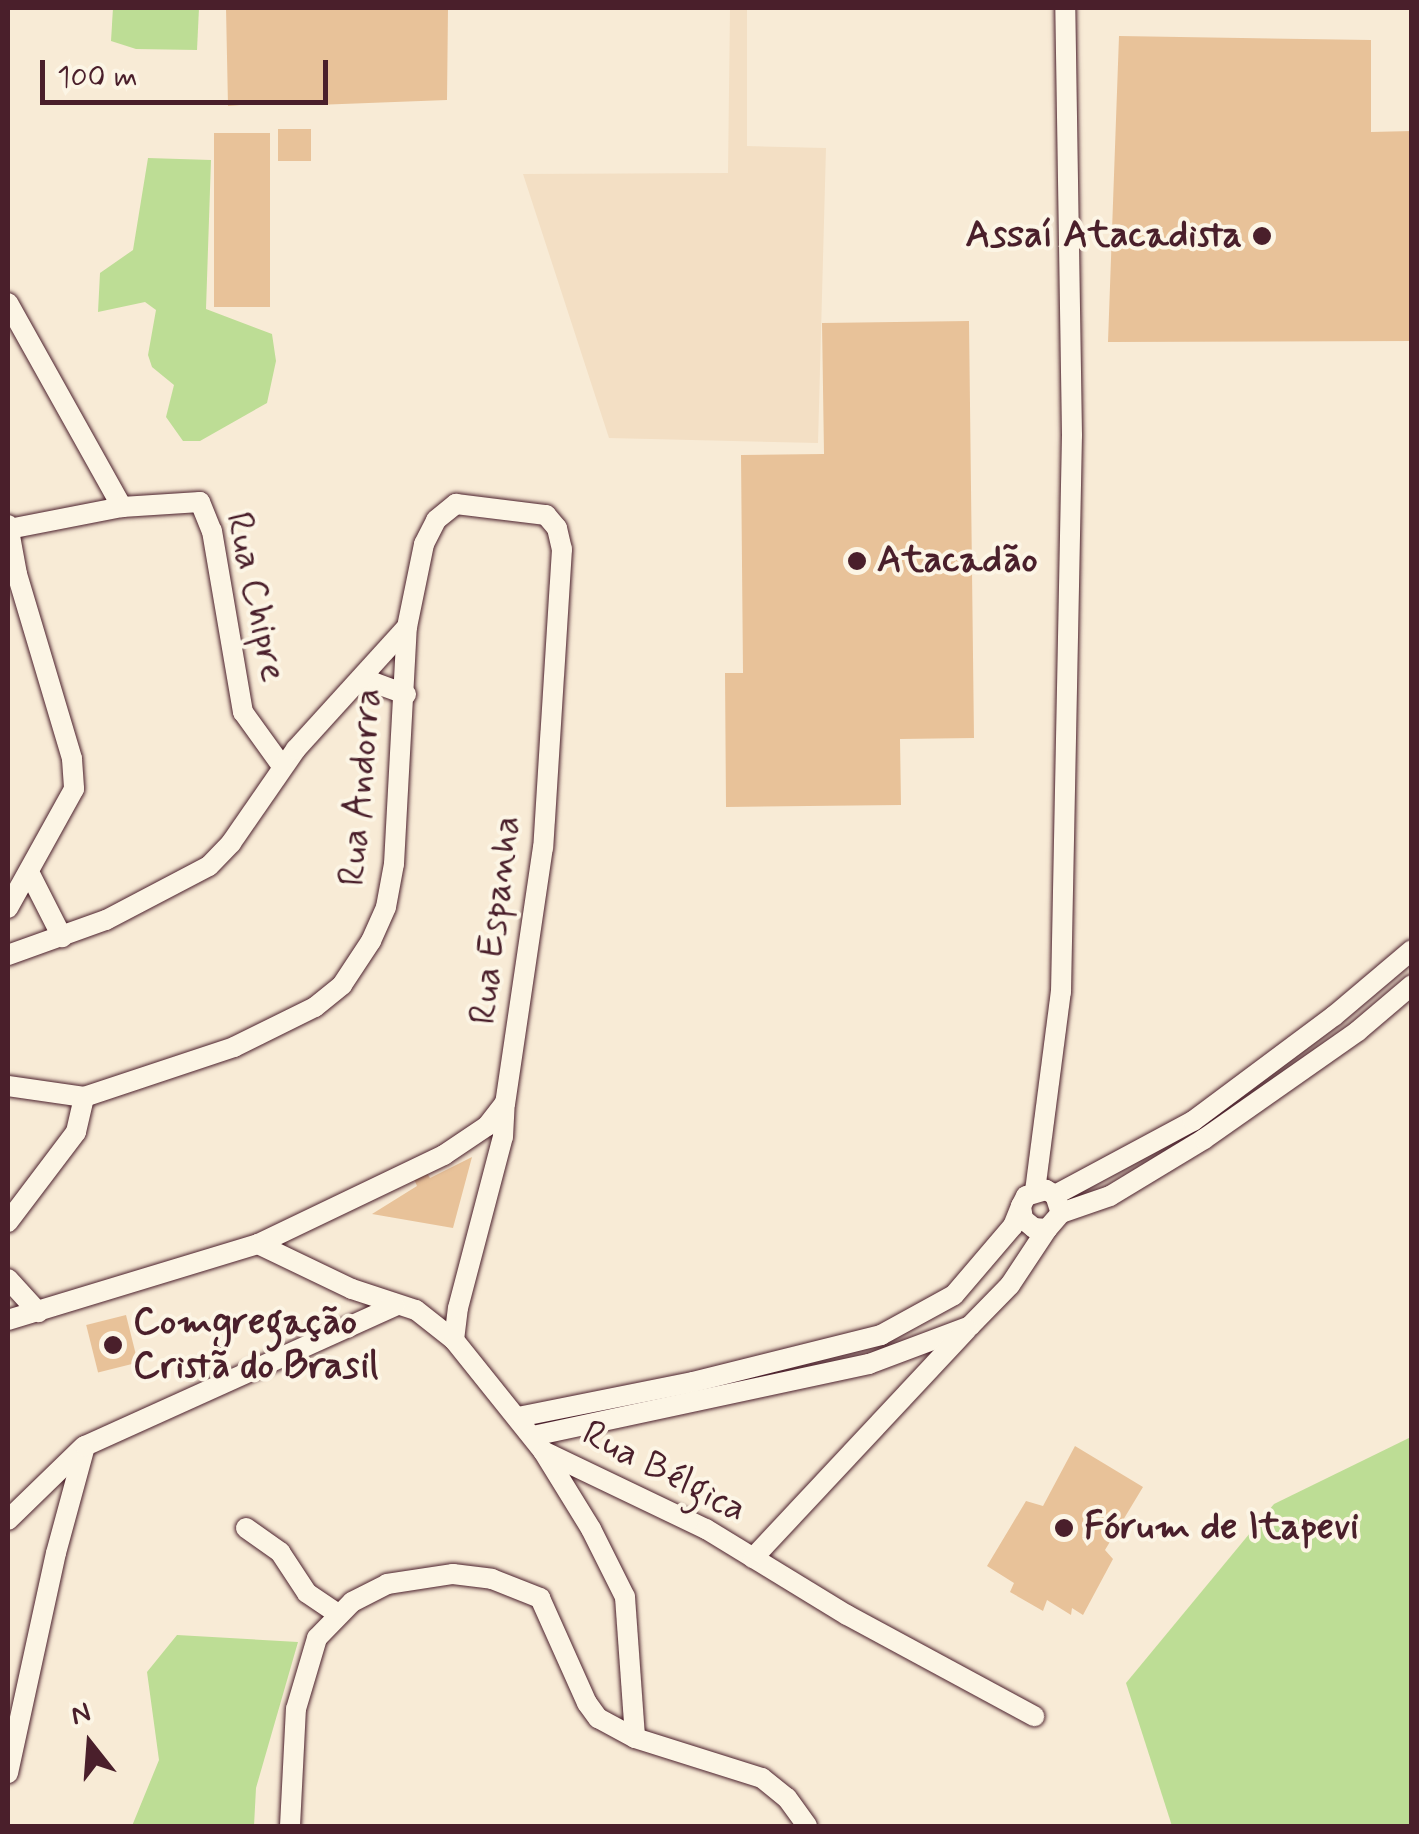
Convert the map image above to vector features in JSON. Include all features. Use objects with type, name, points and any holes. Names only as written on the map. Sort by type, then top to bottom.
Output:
[{"type":"street","points":[[754,1558],[1010,1286],[1044,1207],[1061,992],[1072,435],[1065,8]]},
{"type":"street","points":[[8,303],[122,507]]},
{"type":"street","name":"Rua Chipre","points":[[8,527],[122,507],[200,502],[212,532],[243,712],[282,766]]},
{"type":"street","name":"Rua Andorra","points":[[84,1097],[234,1046],[314,1007],[342,986],[371,941],[386,907],[394,864],[407,627],[424,544],[436,520],[456,504],[494,507]]},
{"type":"street","name":"Rua Espanha","points":[[494,507],[546,515],[557,528],[562,549],[543,847],[505,1103]]},
{"type":"street","points":[[8,527],[17,574],[72,759],[74,789],[8,908]]},
{"type":"street","points":[[8,956],[106,920],[209,866],[231,842],[282,766],[407,627]]},
{"type":"street","points":[[357,684],[374,683],[406,694]]},
{"type":"street","points":[[30,874],[62,937]]},
{"type":"street","points":[[518,1417],[693,1382],[881,1335],[954,1295],[1013,1226],[1194,1121],[1334,1016],[1412,950]]},
{"type":"street","points":[[1044,1207],[1110,1196],[1204,1140],[1358,1031],[1412,985]]},
{"type":"street","points":[[8,1086],[84,1097],[76,1132],[8,1222]]},
{"type":"street","points":[[8,1320],[258,1244],[444,1155],[487,1126],[505,1103]]},
{"type":"street","points":[[454,1340],[458,1308],[503,1138],[505,1103]]},
{"type":"street","name":"Rua Bélgica","points":[[258,1244],[395,1306],[416,1310],[454,1340],[538,1444],[670,1511],[846,1615],[1034,1716]]},
{"type":"street","points":[[8,1278],[38,1312]]},
{"type":"street","points":[[8,1520],[84,1446],[256,1372],[395,1306]]},
{"type":"street","points":[[635,1738],[624,1597],[591,1529],[538,1444],[869,1364],[970,1326]]},
{"type":"street","points":[[8,1774],[56,1553],[84,1446]]},
{"type":"street","points":[[246,1528],[280,1552],[307,1593],[338,1614]]},
{"type":"street","points":[[290,1826],[296,1708],[316,1638],[338,1614],[387,1584],[453,1574],[521,1588],[540,1598],[587,1703],[598,1718],[635,1738],[762,1778],[787,1798],[807,1826]]},
{"type":"shaded area","points":[[730,8],[747,8],[747,146],[826,148],[818,443],[609,438],[523,174],[728,173]]},
{"type":"green space","points":[[113,8],[199,8],[197,50],[136,49],[111,41]]},
{"type":"green space","points":[[148,158],[211,160],[206,309],[272,334],[276,361],[267,403],[200,441],[183,441],[166,417],[174,385],[152,367],[148,355],[156,310],[145,302],[98,312],[100,273],[133,250]]},
{"type":"green space","points":[[1411,1437],[1411,1826],[1172,1826],[1126,1683],[1274,1504]]},
{"type":"green space","points":[[177,1635],[298,1642],[256,1788],[254,1826],[132,1826],[159,1760],[147,1672]]},
{"type":"building","points":[[226,8],[448,8],[447,100],[316,105],[287,101],[228,106]]},
{"type":"building","name":"Assaí Atacadista","points":[[1119,36],[1371,40],[1371,132],[1412,131],[1412,341],[1108,342]]},
{"type":"building","points":[[278,129],[311,129],[311,161],[278,161]]},
{"type":"building","points":[[214,133],[270,133],[270,307],[214,307]]},
{"type":"building","name":"Atacadão","points":[[969,321],[974,738],[900,739],[901,805],[726,807],[725,673],[743,673],[741,455],[824,454],[822,323]]},
{"type":"building","points":[[472,1157],[453,1228],[372,1214],[417,1186],[412,1174],[424,1168],[430,1178]]},
{"type":"building","name":"Comgregação Cristã do Brasil","points":[[126,1315],[138,1363],[98,1372],[86,1325]]},
{"type":"building","name":"Fórum de Itapevi","points":[[1075,1446],[1143,1487],[1105,1550],[1113,1559],[1083,1615],[1072,1608],[1071,1615],[1047,1600],[1043,1611],[1010,1592],[1014,1583],[987,1566],[1026,1501],[1043,1506]]},
{"type":"place","name":"Assaí Atacadista","points":[[1262,236]]},
{"type":"place","name":"Atacadão","points":[[857,561]]},
{"type":"place","name":"Comgregação Cristã do Brasil","points":[[113,1345]]},
{"type":"place","name":"Fórum de Itapevi","points":[[1064,1528]]}]
